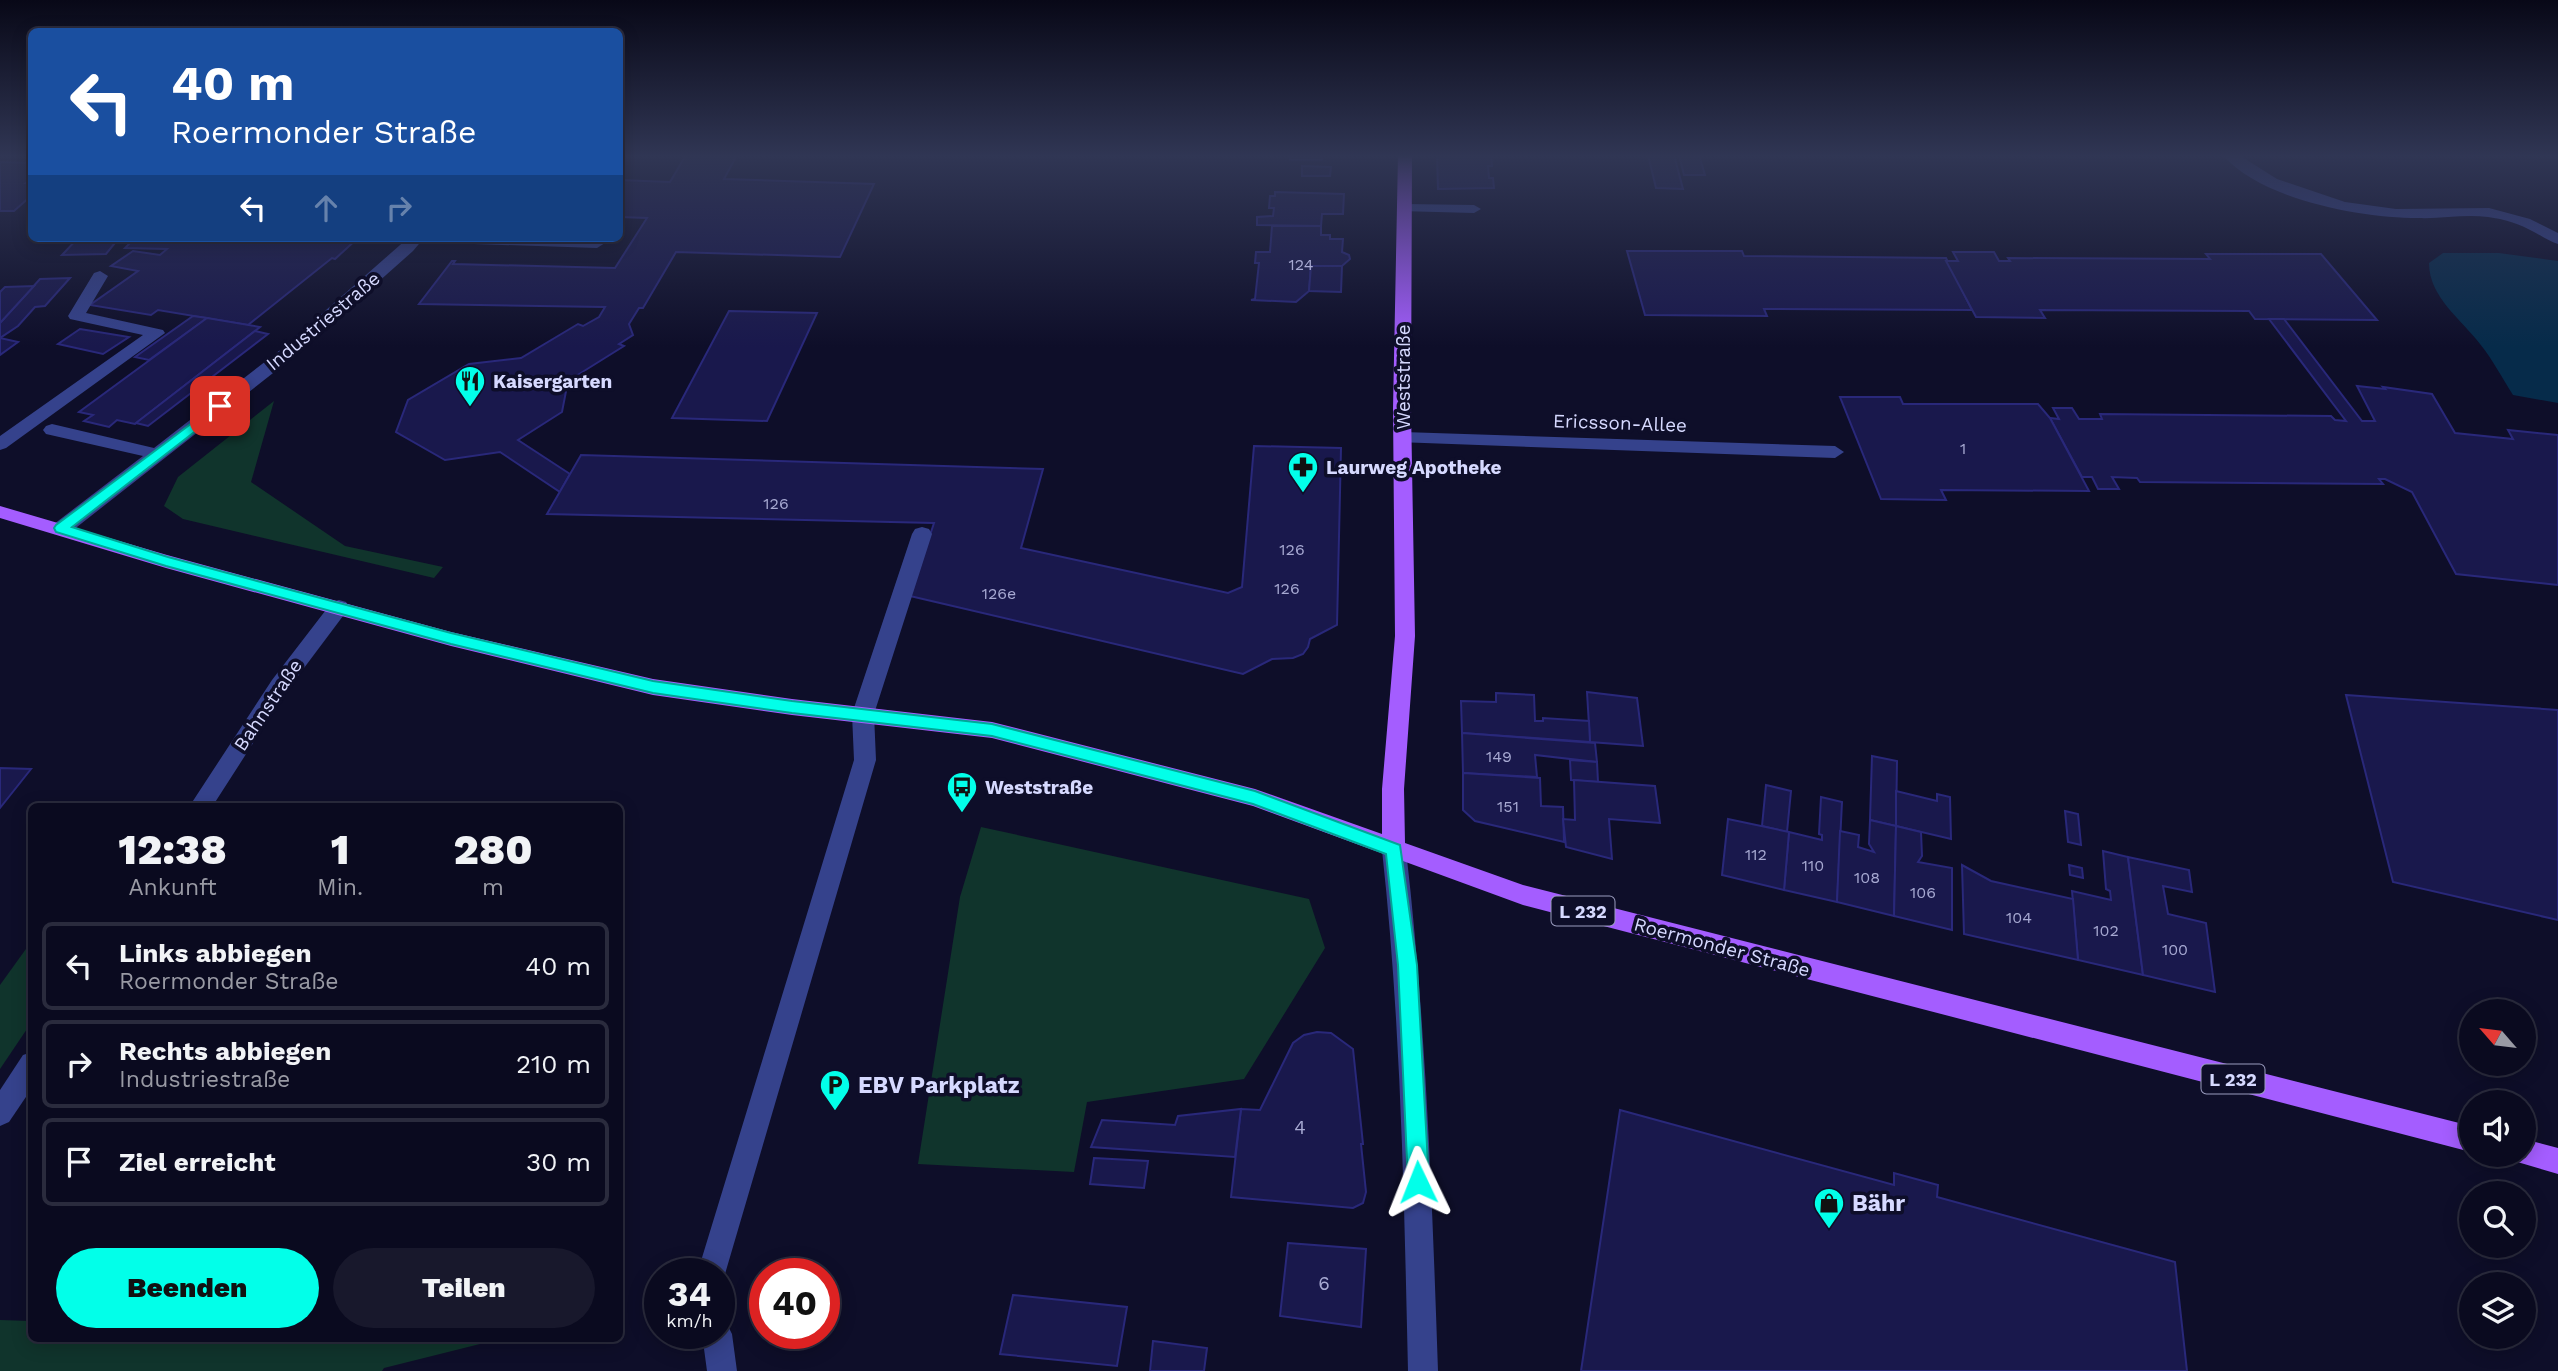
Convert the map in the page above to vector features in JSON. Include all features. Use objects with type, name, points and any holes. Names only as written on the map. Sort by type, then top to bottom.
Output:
[{"type":"main road","name":"Weststraße","points":[[1394,850],[1393,789],[1405,636],[1405,219]]},
{"type":"main road","name":"Roermonder Straße","points":[[0,512],[155,558],[495,650],[653,687],[792,707],[992,730],[1132,765],[1255,798],[1394,850],[1555,904],[2459,1136]]},
{"type":"main road","points":[[2536,1155],[2558,1161]]},
{"type":"street","points":[[2518,219],[2538,226],[2558,239]]},
{"type":"street","name":"Industriestraße","points":[[61,528],[290,351],[413,242]]},
{"type":"street","points":[[566,242],[597,243]]},
{"type":"street","points":[[0,444],[157,333],[76,316],[100,276]]},
{"type":"street","points":[[52,430],[157,454]]},
{"type":"street","name":"Ericsson-Allee","points":[[1403,438],[1835,452]]},
{"type":"street","points":[[716,1258],[865,760],[863,714],[922,534]]},
{"type":"street","name":"Bahnstraße","points":[[203,803],[279,686],[339,607]]},
{"type":"street","points":[[1394,850],[1407,965],[1415,1104],[1423,1371]]},
{"type":"street","points":[[0,1112],[28,1071]]},
{"type":"street","points":[[719,1349],[722,1371]]},
{"type":"green space","points":[[274,401],[251,482],[345,546],[443,567],[434,578],[183,519],[164,506],[178,477]]},
{"type":"green space","points":[[981,827],[1309,899],[1325,948],[1244,1079],[1087,1102],[1074,1172],[918,1164],[960,897]]},
{"type":"green space","points":[[28,946],[28,1027],[0,1069],[0,985]]},
{"type":"green space","points":[[0,1320],[28,1321],[28,1342],[488,1342],[384,1368],[382,1371],[0,1371]]},
{"type":"water","points":[[2443,253],[2499,253],[2558,261],[2558,403],[2513,395],[2485,350],[2447,307],[2434,286],[2429,263]]},
{"type":"building","points":[[646,219],[858,219],[840,257],[676,252],[643,308],[639,308],[629,324],[633,335],[619,344],[624,346],[568,381],[562,412],[518,440],[570,474],[560,492],[500,452],[445,460],[396,432],[408,400],[469,364],[521,358],[578,324],[583,326],[599,317],[605,307],[419,304],[452,261],[455,261],[453,264],[615,268]]},
{"type":"building","points":[[1257,219],[1322,219],[1321,226],[1257,225]]},
{"type":"building","points":[[1272,226],[1321,226],[1321,235],[1330,235],[1330,239],[1343,239],[1342,252],[1349,255],[1350,259],[1342,266],[1311,266],[1309,291],[1296,302],[1251,300],[1255,299],[1259,263],[1255,263],[1256,252],[1270,252]]},
{"type":"building","points":[[74,242],[116,242],[106,254],[62,255]]},
{"type":"building","points":[[131,242],[354,242],[248,325],[158,310],[151,315],[90,305],[138,271],[111,266],[133,251],[160,255],[167,249],[125,248]]},
{"type":"building","points":[[1627,251],[1742,251],[1744,256],[1946,258],[1972,310],[1764,309],[1767,316],[1645,315]]},
{"type":"building","points":[[1953,252],[1994,252],[1999,261],[2010,261],[2008,258],[2210,259],[2206,254],[2321,254],[2377,320],[2255,319],[2249,311],[2040,310],[2045,318],[1976,317],[1946,261],[1958,261]]},
{"type":"building","points":[[1311,266],[1342,266],[1341,292],[1309,291]]},
{"type":"building","points":[[70,278],[45,306],[35,307],[18,326],[0,338],[0,323],[40,279]]},
{"type":"building","points":[[34,286],[0,323],[0,292],[5,287]]},
{"type":"building","points":[[729,311],[817,313],[767,421],[672,418]]},
{"type":"building","points":[[193,316],[207,318],[149,360],[135,357]]},
{"type":"building","points":[[207,318],[260,327],[135,424],[117,420],[109,427],[84,421],[93,415],[79,412]]},
{"type":"building","points":[[2269,319],[2284,319],[2362,421],[2375,421],[2357,386],[2385,389],[2383,387],[2432,394],[2455,433],[2513,439],[2508,430],[2558,435],[2558,585],[2456,574],[2412,492],[2385,479],[2379,479],[2383,484],[2140,482],[2137,478],[2112,477],[2119,489],[2098,489],[2092,477],[2082,477],[2050,418],[2059,419],[2053,408],[2072,408],[2079,419],[2102,419],[2100,414],[2331,416],[2335,420],[2346,421]]},
{"type":"building","points":[[80,329],[129,337],[103,354],[58,344]]},
{"type":"building","points":[[255,331],[268,334],[148,426],[136,423]]},
{"type":"building","points":[[0,338],[18,342],[0,355]]},
{"type":"building","points":[[1840,397],[1900,397],[1903,404],[2038,404],[2050,418],[2089,491],[1941,490],[1946,500],[1881,499]]},
{"type":"building","points":[[1254,446],[1341,448],[1337,625],[1310,639],[1303,654],[1293,658],[1272,659],[1243,674],[910,596],[934,523],[547,514],[581,455],[1043,469],[1021,548],[1228,593],[1242,587]]},
{"type":"building","points":[[1587,692],[1637,698],[1643,746],[1590,742]]},
{"type":"building","points":[[1496,693],[1534,695],[1535,721],[1543,721],[1543,718],[1589,721],[1590,742],[1462,733],[1461,701],[1496,702]]},
{"type":"building","points":[[2346,695],[2558,710],[2558,920],[2393,882]]},
{"type":"building","points":[[1462,733],[1595,743],[1597,762],[1535,755],[1537,777],[1463,773]]},
{"type":"building","points":[[1872,756],[1897,761],[1896,826],[1870,820]]},
{"type":"building","points":[[1570,760],[1597,762],[1598,782],[1571,780]]},
{"type":"building","points":[[0,768],[31,769],[0,808]]},
{"type":"building","points":[[1463,773],[1540,778],[1541,806],[1563,807],[1564,842],[1475,821],[1463,810]]},
{"type":"building","points":[[1574,780],[1655,786],[1660,823],[1609,819],[1612,859],[1566,847],[1563,819],[1575,820]]},
{"type":"building","points":[[1766,785],[1791,791],[1787,832],[1762,826]]},
{"type":"building","points":[[1896,791],[1937,801],[1937,794],[1950,797],[1951,839],[1896,826]]},
{"type":"building","points":[[1821,797],[1842,802],[1837,902],[1784,890],[1789,832],[1822,840],[1822,835],[1819,834]]},
{"type":"building","points":[[2065,811],[2078,814],[2081,845],[2068,842]]},
{"type":"building","points":[[1728,819],[1789,832],[1784,890],[1722,875]]},
{"type":"building","points":[[1870,820],[1896,826],[1894,916],[1837,902],[1840,831],[1859,835],[1858,847],[1874,852],[1869,844]]},
{"type":"building","points":[[1896,826],[1921,832],[1922,856],[1918,862],[1952,868],[1952,930],[1894,916]]},
{"type":"building","points":[[2103,851],[2128,857],[2143,975],[2078,960],[2072,891],[2111,900],[2110,891],[2106,889]]},
{"type":"building","points":[[2128,857],[2189,870],[2192,892],[2163,886],[2168,914],[2206,923],[2215,992],[2143,975]]},
{"type":"building","points":[[1962,865],[1991,881],[2073,899],[2078,960],[1964,934]]},
{"type":"building","points":[[2069,865],[2082,868],[2083,878],[2070,875]]},
{"type":"building","points":[[1331,1033],[1353,1049],[1363,1144],[1366,1192],[1363,1203],[1353,1208],[1231,1197],[1241,1109],[1260,1110],[1293,1043],[1304,1035]]},
{"type":"building","points":[[1241,1109],[1235,1157],[1091,1147],[1102,1120],[1175,1125],[1178,1116]]},
{"type":"building","name":"Bähr","points":[[1620,1110],[1894,1185],[1894,1173],[1938,1185],[1937,1197],[2175,1262],[2187,1371],[1581,1371]]},
{"type":"building","points":[[1094,1158],[1148,1161],[1144,1188],[1090,1184]]},
{"type":"building","points":[[1288,1243],[1366,1249],[1361,1327],[1280,1316]]},
{"type":"building","points":[[1013,1295],[1127,1307],[1117,1366],[1000,1354]]},
{"type":"building","points":[[1153,1341],[1207,1348],[1204,1371],[1150,1371]]},
{"type":"place","name":"Kaisergarten","points":[[470,408]]},
{"type":"place","name":"Laurweg Apotheke","points":[[1303,494]]},
{"type":"place","name":"Weststraße","points":[[962,814]]},
{"type":"place","name":"EBV Parkplatz","points":[[835,1112]]},
{"type":"place","name":"Bähr","points":[[1829,1230]]},
{"type":"route","points":[[220,406],[61,528],[166,561],[451,639],[653,687],[792,707],[992,730],[1255,798],[1394,850],[1407,965],[1418,1182]]}]
